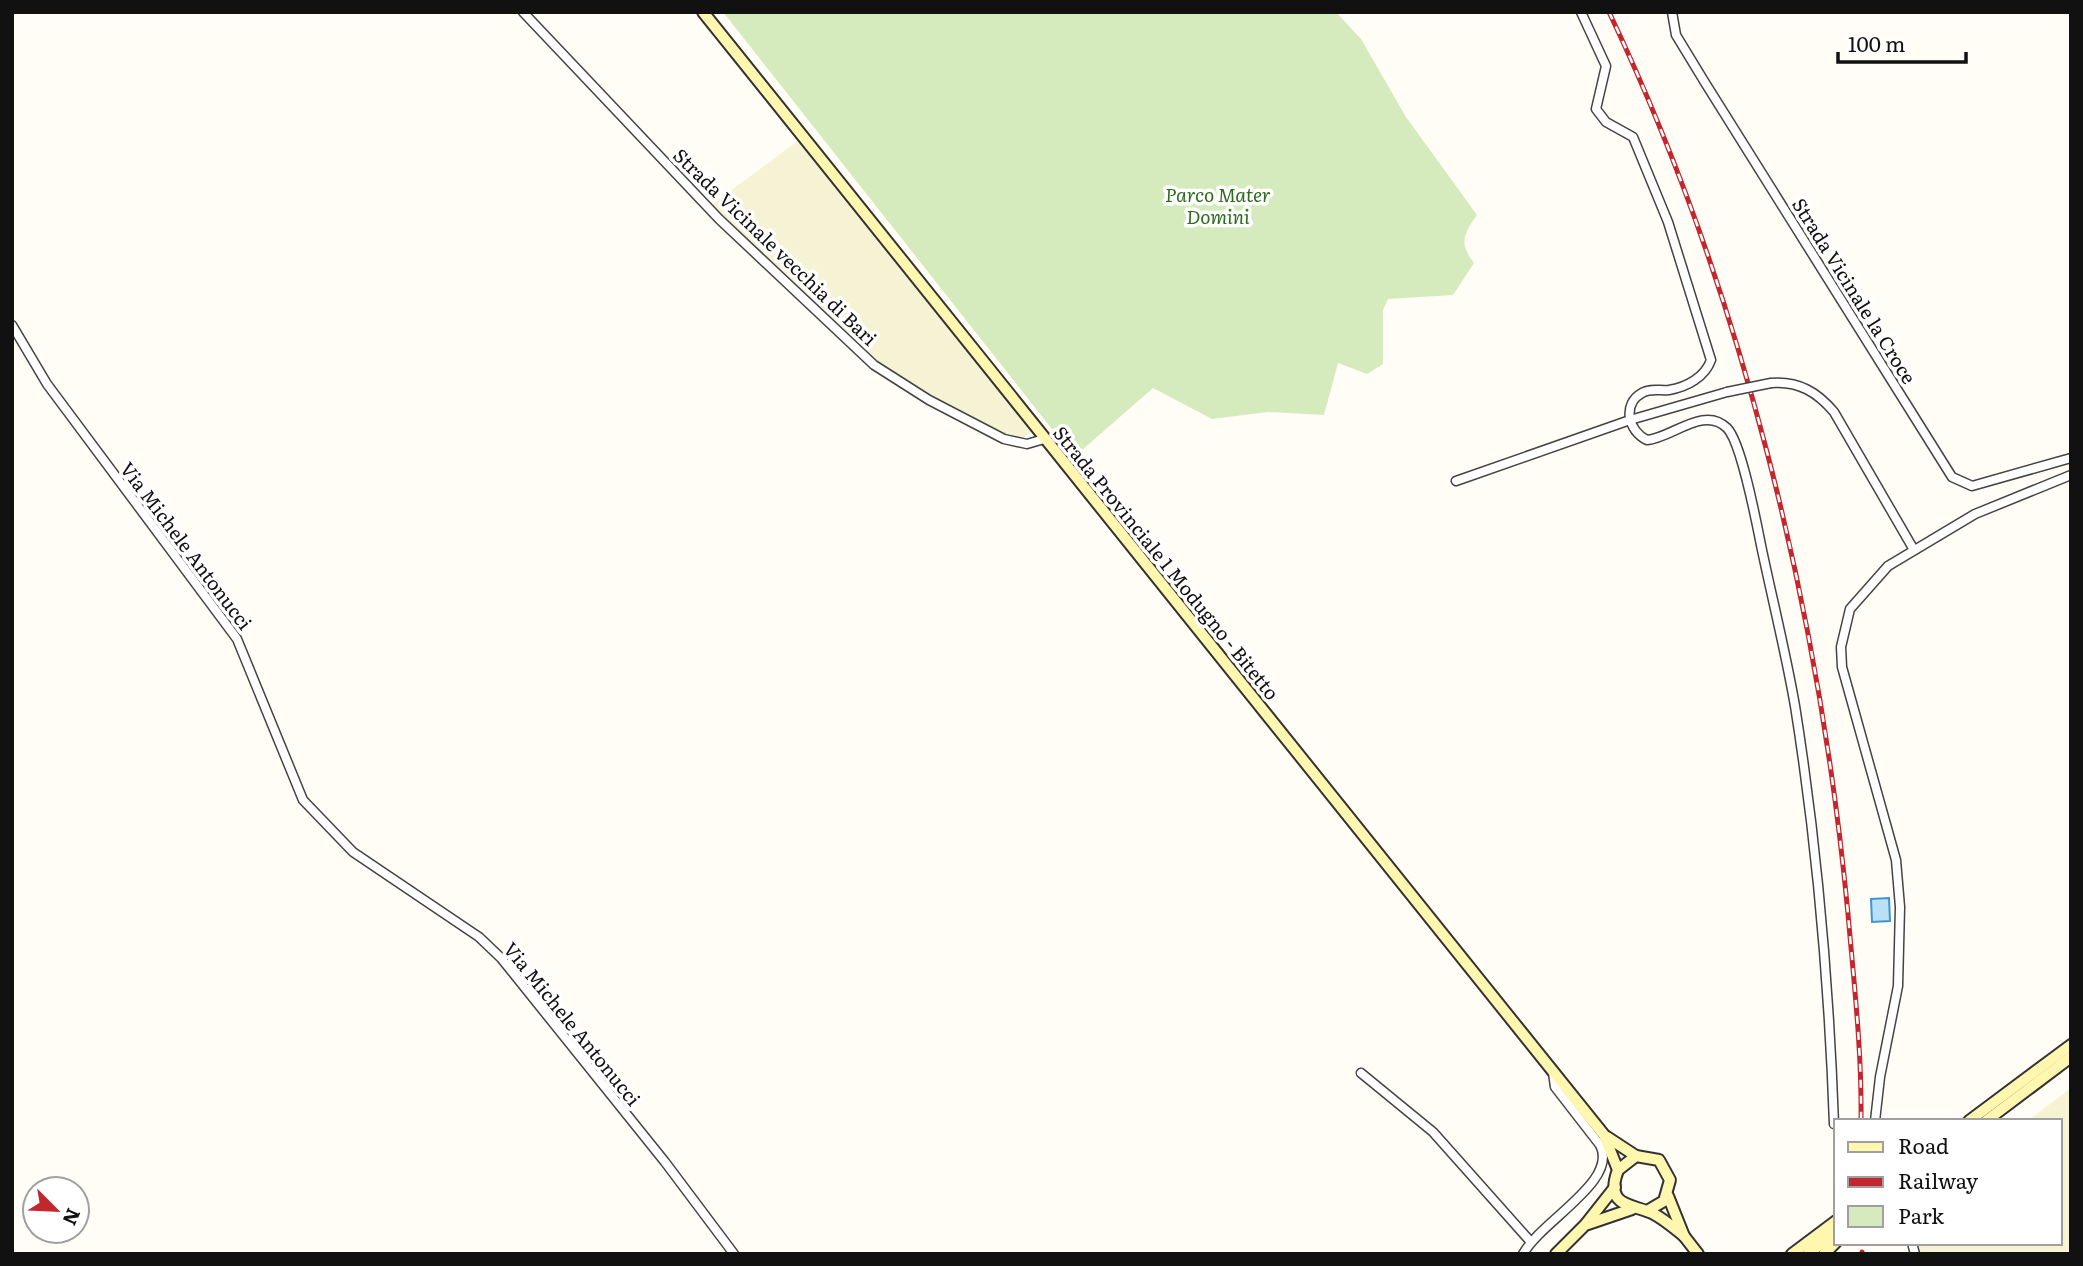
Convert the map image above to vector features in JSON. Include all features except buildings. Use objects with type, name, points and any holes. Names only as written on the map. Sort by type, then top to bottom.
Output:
[{"type":"main road","name":"Strada Provinciale 1 Modugno - Bitetto","points":[[703,12],[1604,1135]]},
{"type":"main road","points":[[1972,1119],[2071,1045]]},
{"type":"main road","points":[[1989,1119],[2071,1057]]},
{"type":"main road","points":[[1604,1135],[1636,1156],[1648,1156],[1663,1164],[1670,1180],[1668,1196],[1684,1236],[1698,1254]]},
{"type":"main road","points":[[1556,1254],[1585,1226],[1615,1187],[1618,1170],[1604,1135]]},
{"type":"main road","points":[[1618,1170],[1636,1156]]},
{"type":"main road","points":[[1615,1187],[1620,1199],[1632,1209]]},
{"type":"main road","points":[[1647,1211],[1660,1205],[1668,1196]]},
{"type":"main road","points":[[1585,1226],[1632,1209],[1647,1211],[1684,1236]]},
{"type":"main road","points":[[1792,1254],[1834,1222]]},
{"type":"main road","points":[[1808,1254],[1834,1234]]},
{"type":"street","name":"Strada Vicinale vecchia di Bari","points":[[523,12],[719,219],[874,365],[929,400],[1004,439],[1027,444],[1044,439]]},
{"type":"street","points":[[1581,12],[1606,66],[1596,109],[1606,121],[1633,137],[1668,222],[1711,360],[1706,372],[1689,383],[1670,390],[1647,390],[1633,399],[1628,410],[1630,420],[1637,433],[1647,440],[1697,421],[1722,424],[1731,434],[1752,502],[1794,704],[1811,821],[1831,1029],[1834,1124]]},
{"type":"street","name":"Strada Vicinale la Croce","points":[[1672,12],[1676,35],[1952,477],[1972,486],[2071,458]]},
{"type":"street","name":"Via Michele Antonucci","points":[[12,326],[47,384],[237,639],[303,800],[353,852],[479,937],[501,958],[656,1151],[734,1254]]},
{"type":"street","points":[[1456,481],[1630,420],[1727,392],[1771,383],[1796,385],[1821,397],[1834,412],[1914,550]]},
{"type":"street","points":[[1875,1119],[1880,1076],[1898,986],[1900,907],[1896,860],[1866,748],[1848,696],[1842,647],[1850,610],[1865,589],[1888,566],[1914,550],[1975,514],[2071,475]]},
{"type":"street","points":[[1523,1254],[1530,1241],[1596,1182],[1604,1164],[1605,1154],[1555,1087],[1552,1070]]},
{"type":"street","points":[[1362,1073],[1433,1132],[1530,1241]]},
{"type":"shaded area","points":[[799,140],[1032,431],[1020,441],[965,418],[868,359],[710,206]]},
{"type":"shaded area","points":[[2071,1088],[2071,1254],[1920,1254],[1918,1245],[2062,1245],[2062,1119],[2030,1119]]},
{"type":"green space","name":"Parco Mater Domini","points":[[723,12],[1336,12],[1361,39],[1406,117],[1477,215],[1465,239],[1466,250],[1474,263],[1453,295],[1388,299],[1383,310],[1383,364],[1367,374],[1338,363],[1324,415],[1268,412],[1212,419],[1153,388],[1074,457]]},
{"type":"water","points":[[1889,898],[1890,921],[1872,922],[1871,899]]},
{"type":"railway","points":[[1609,12],[1656,118],[1698,227],[1735,339],[1767,452],[1794,567],[1817,683],[1835,799],[1857,1017],[1861,1119]]}]
